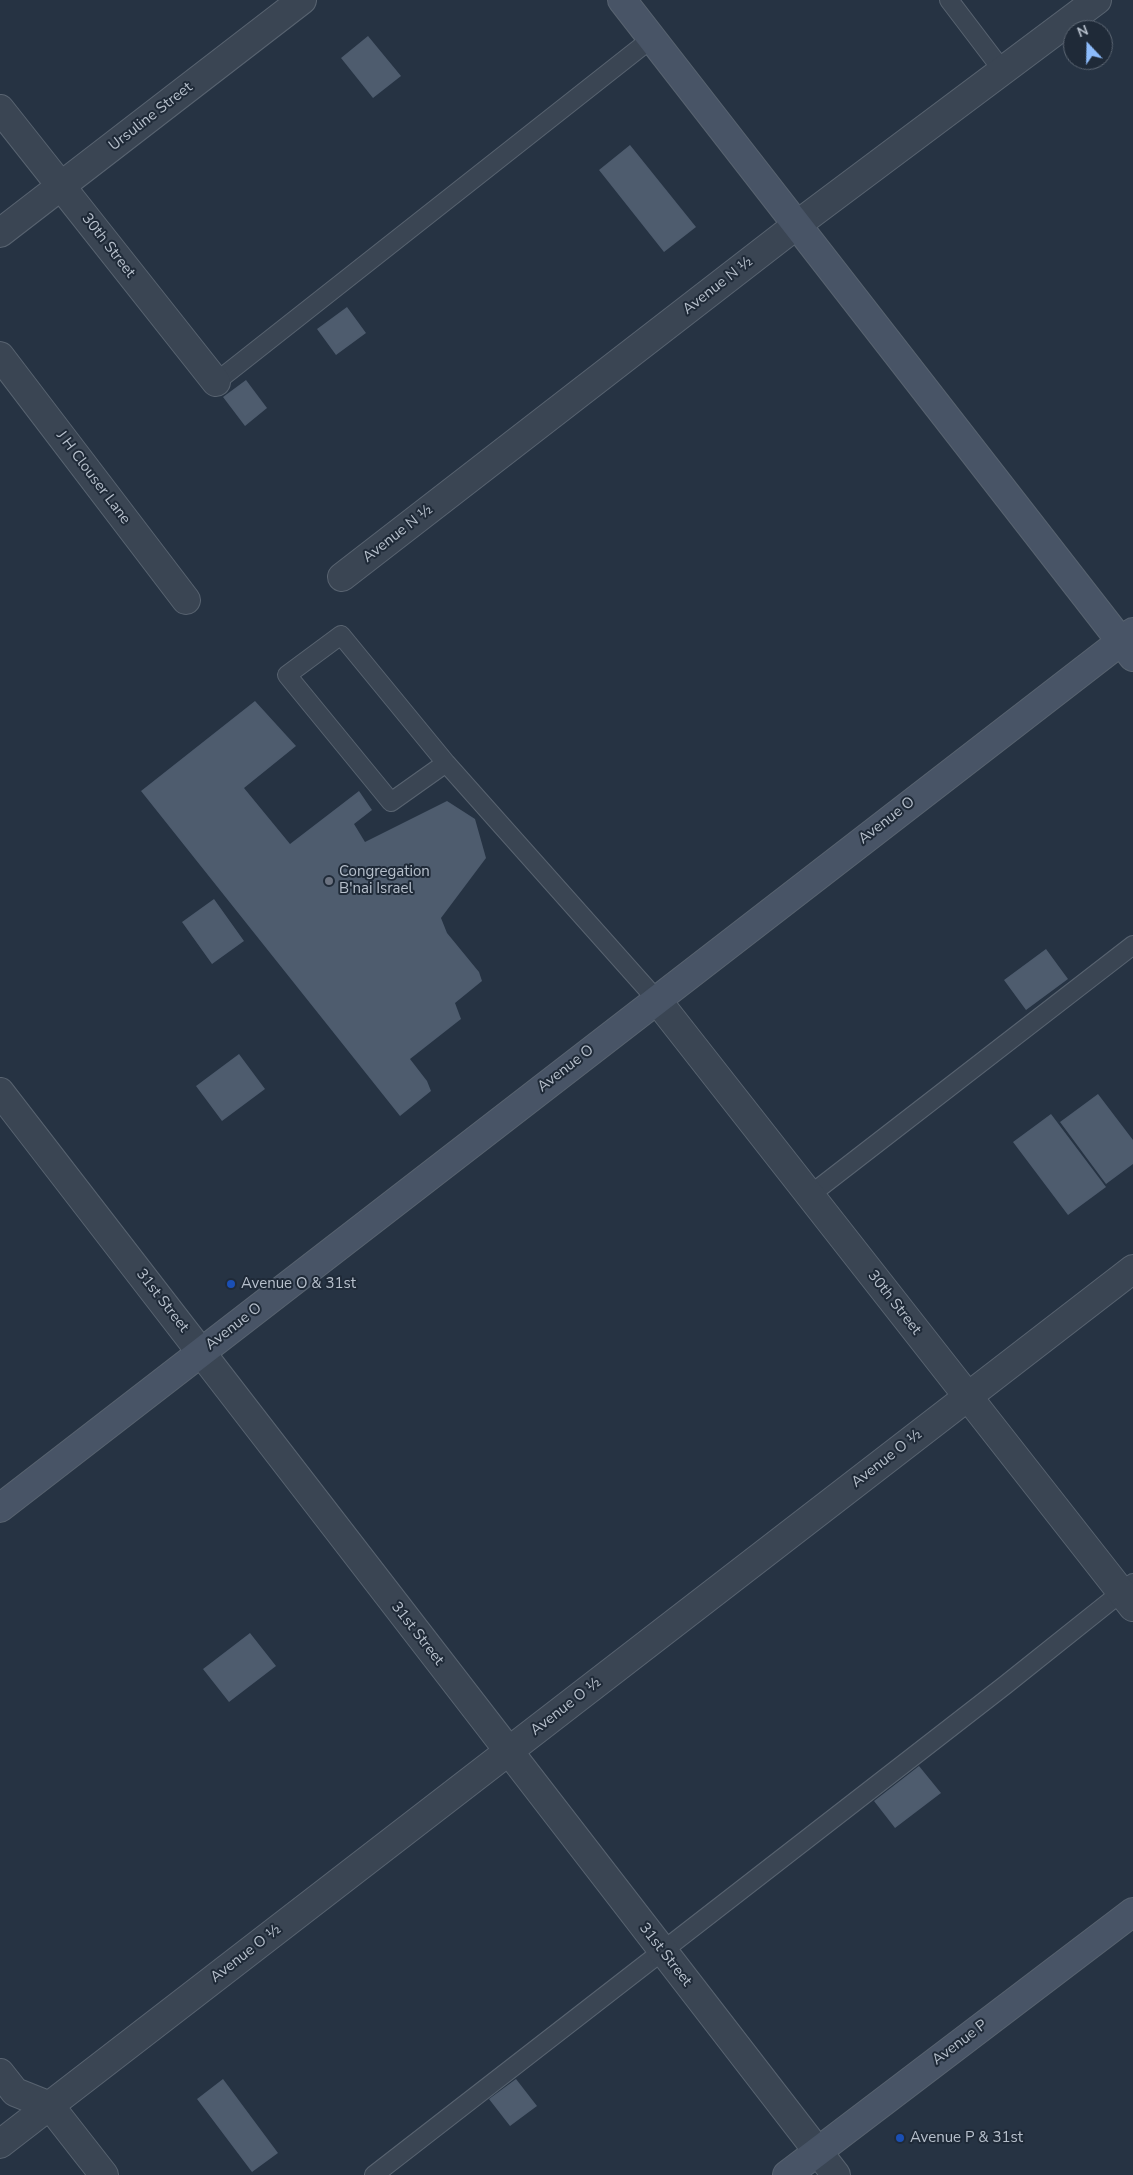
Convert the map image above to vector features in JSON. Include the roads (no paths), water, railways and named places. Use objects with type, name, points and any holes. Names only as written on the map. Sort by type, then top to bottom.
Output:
[{"type":"main road","points":[[622,0],[1129,643]]},
{"type":"main road","name":"Avenue O","points":[[0,1508],[656,999],[1129,643]]},
{"type":"main road","name":"Avenue P","points":[[787,2175],[1133,1912]]},
{"type":"street","name":"Ursuline Street","points":[[0,234],[302,0]]},
{"type":"street","name":"Avenue N ½","points":[[342,577],[798,224],[1097,0]]},
{"type":"street","name":"30th Street","points":[[0,109],[216,382]]},
{"type":"street","name":"J H Clouser Lane","points":[[0,356],[186,600]]},
{"type":"street","name":"30th Street","points":[[656,999],[968,1397],[1129,1594]]},
{"type":"street","name":"31st Street","points":[[0,1092],[836,2175]]},
{"type":"street","name":"Avenue O ½","points":[[0,2144],[1133,1269]]},
{"type":"street","points":[[0,2073],[15,2092],[50,2106],[104,2175]]},
{"type":"lane","points":[[949,0],[1003,71]]},
{"type":"lane","points":[[216,382],[651,39]]},
{"type":"lane","points":[[446,763],[391,802],[287,674],[341,635],[446,763],[656,999]]},
{"type":"lane","points":[[810,1195],[1133,945]]},
{"type":"lane","points":[[374,2175],[1129,1594]]},
{"type":"place","name":"Congregation B'nai Israel","points":[[329,881]]},
{"type":"place","name":"Avenue O & 31st","points":[[231,1284]]},
{"type":"place","name":"Avenue P & 31st","points":[[900,2138]]}]
